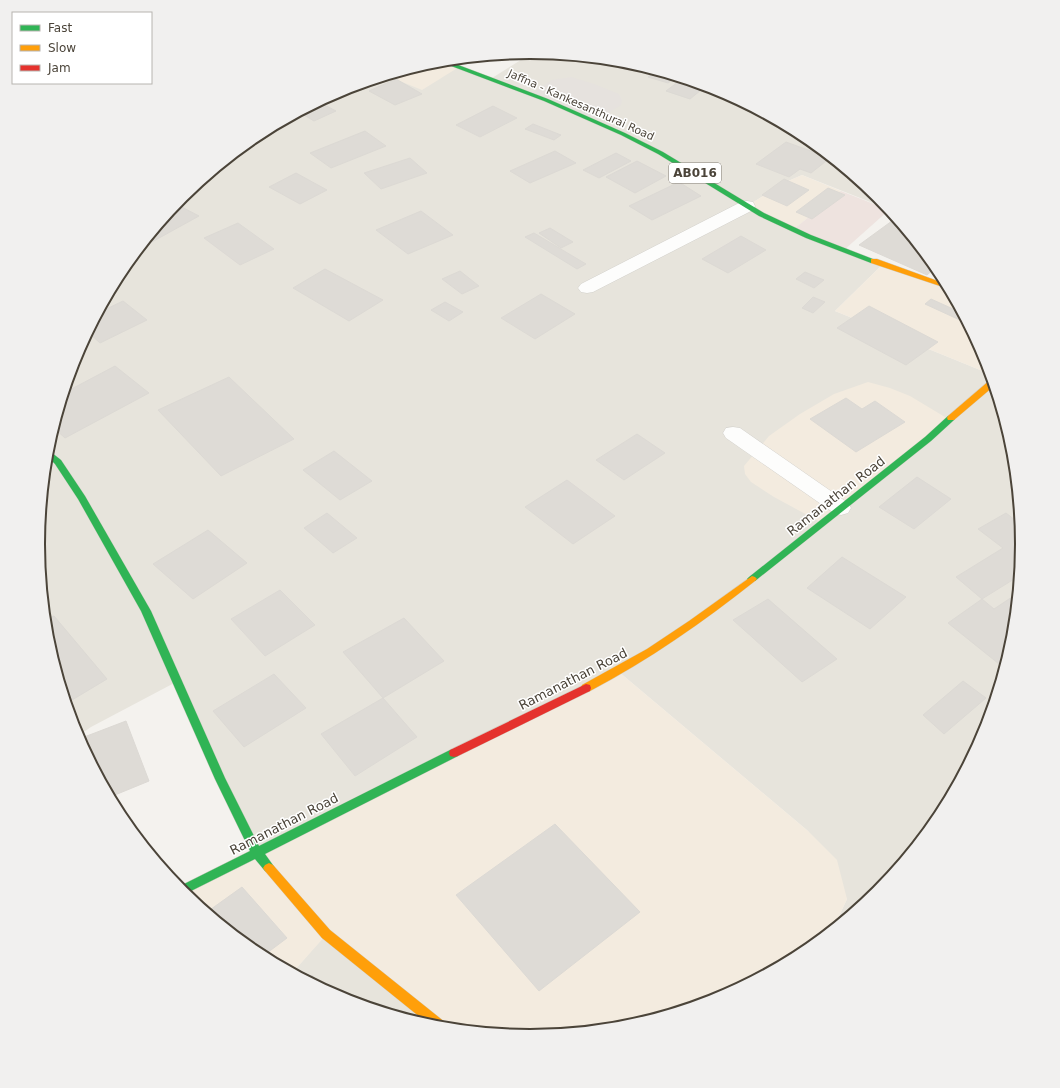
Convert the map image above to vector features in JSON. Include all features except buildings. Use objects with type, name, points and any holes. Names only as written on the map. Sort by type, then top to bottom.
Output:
[{"type":"main road","name":"Jaffna - Kankesanthurai Road","points":[[453,65],[492,78],[595,121],[636,140],[704,178],[747,206],[794,229],[844,250],[938,284]]},
{"type":"main road","name":"Ramanathan Road","points":[[188,888],[394,783],[619,672],[716,607],[928,439],[988,386]]},
{"type":"main road","points":[[53,457],[58,462],[82,498],[146,611],[220,779],[256,853],[326,934],[432,1019]]},
{"type":"street","points":[[587,288],[747,206]]},
{"type":"lane","points":[[733,433],[841,508]]},
{"type":"shaded area","points":[[522,59],[562,60],[625,68],[686,85],[716,96],[745,109],[772,124],[825,159],[850,179],[876,204],[802,175],[786,182],[747,206],[883,264],[835,311],[983,371],[1006,449],[1014,512],[1014,576],[1011,607],[1006,639],[998,670],[978,730],[950,787],[915,839],[895,864],[873,887],[838,919],[847,899],[808,831],[619,672],[257,853],[178,681],[83,732],[82,730],[71,700],[54,639],[46,576],[46,512],[54,449],[71,388],[95,329],[110,301],[145,249],[165,224],[187,201],[210,179],[235,159],[288,124],[315,109],[344,96],[374,85],[420,72],[459,67],[492,78]]},
{"type":"shaded area","points":[[453,65],[459,67],[422,90],[394,79],[435,68]]},
{"type":"shaded area","points":[[571,77],[619,94],[622,100],[621,105],[595,121],[529,95],[552,80]]},
{"type":"shaded area","points":[[802,175],[841,191],[794,229],[747,206],[786,182]]},
{"type":"shaded area","points":[[841,191],[877,205],[885,214],[844,250],[794,229]]},
{"type":"shaded area","points":[[883,264],[938,284],[965,329],[983,371],[835,311]]},
{"type":"shaded area","points":[[868,382],[890,388],[910,396],[950,420],[822,523],[774,497],[751,482],[745,474],[744,466],[769,436],[800,414],[834,394]]},
{"type":"shaded area","points":[[619,672],[808,831],[837,860],[847,899],[838,919],[825,929],[772,964],[745,979],[716,992],[686,1003],[625,1020],[562,1028],[530,1029],[467,1025],[433,1019],[327,934],[296,969],[235,929],[210,909],[189,889]]},
{"type":"shaded area","points":[[326,934],[432,1019],[374,1003],[344,992],[296,969]]},
{"type":"traffic: fast","points":[[453,65],[546,100],[623,134],[661,153],[761,214],[809,236],[874,261]]},
{"type":"traffic: fast","points":[[752,579],[928,439],[951,418]]},
{"type":"traffic: fast","points":[[53,457],[58,462],[82,498],[146,611],[220,779],[257,853],[269,868]]},
{"type":"traffic: fast","points":[[188,888],[454,753]]},
{"type":"traffic: slow","points":[[874,261],[938,284]]},
{"type":"traffic: slow","points":[[951,418],[988,386]]},
{"type":"traffic: slow","points":[[586,688],[651,652],[752,579]]},
{"type":"traffic: slow","points":[[269,868],[326,934],[432,1019]]},
{"type":"traffic: jam","points":[[454,753],[586,688]]}]
